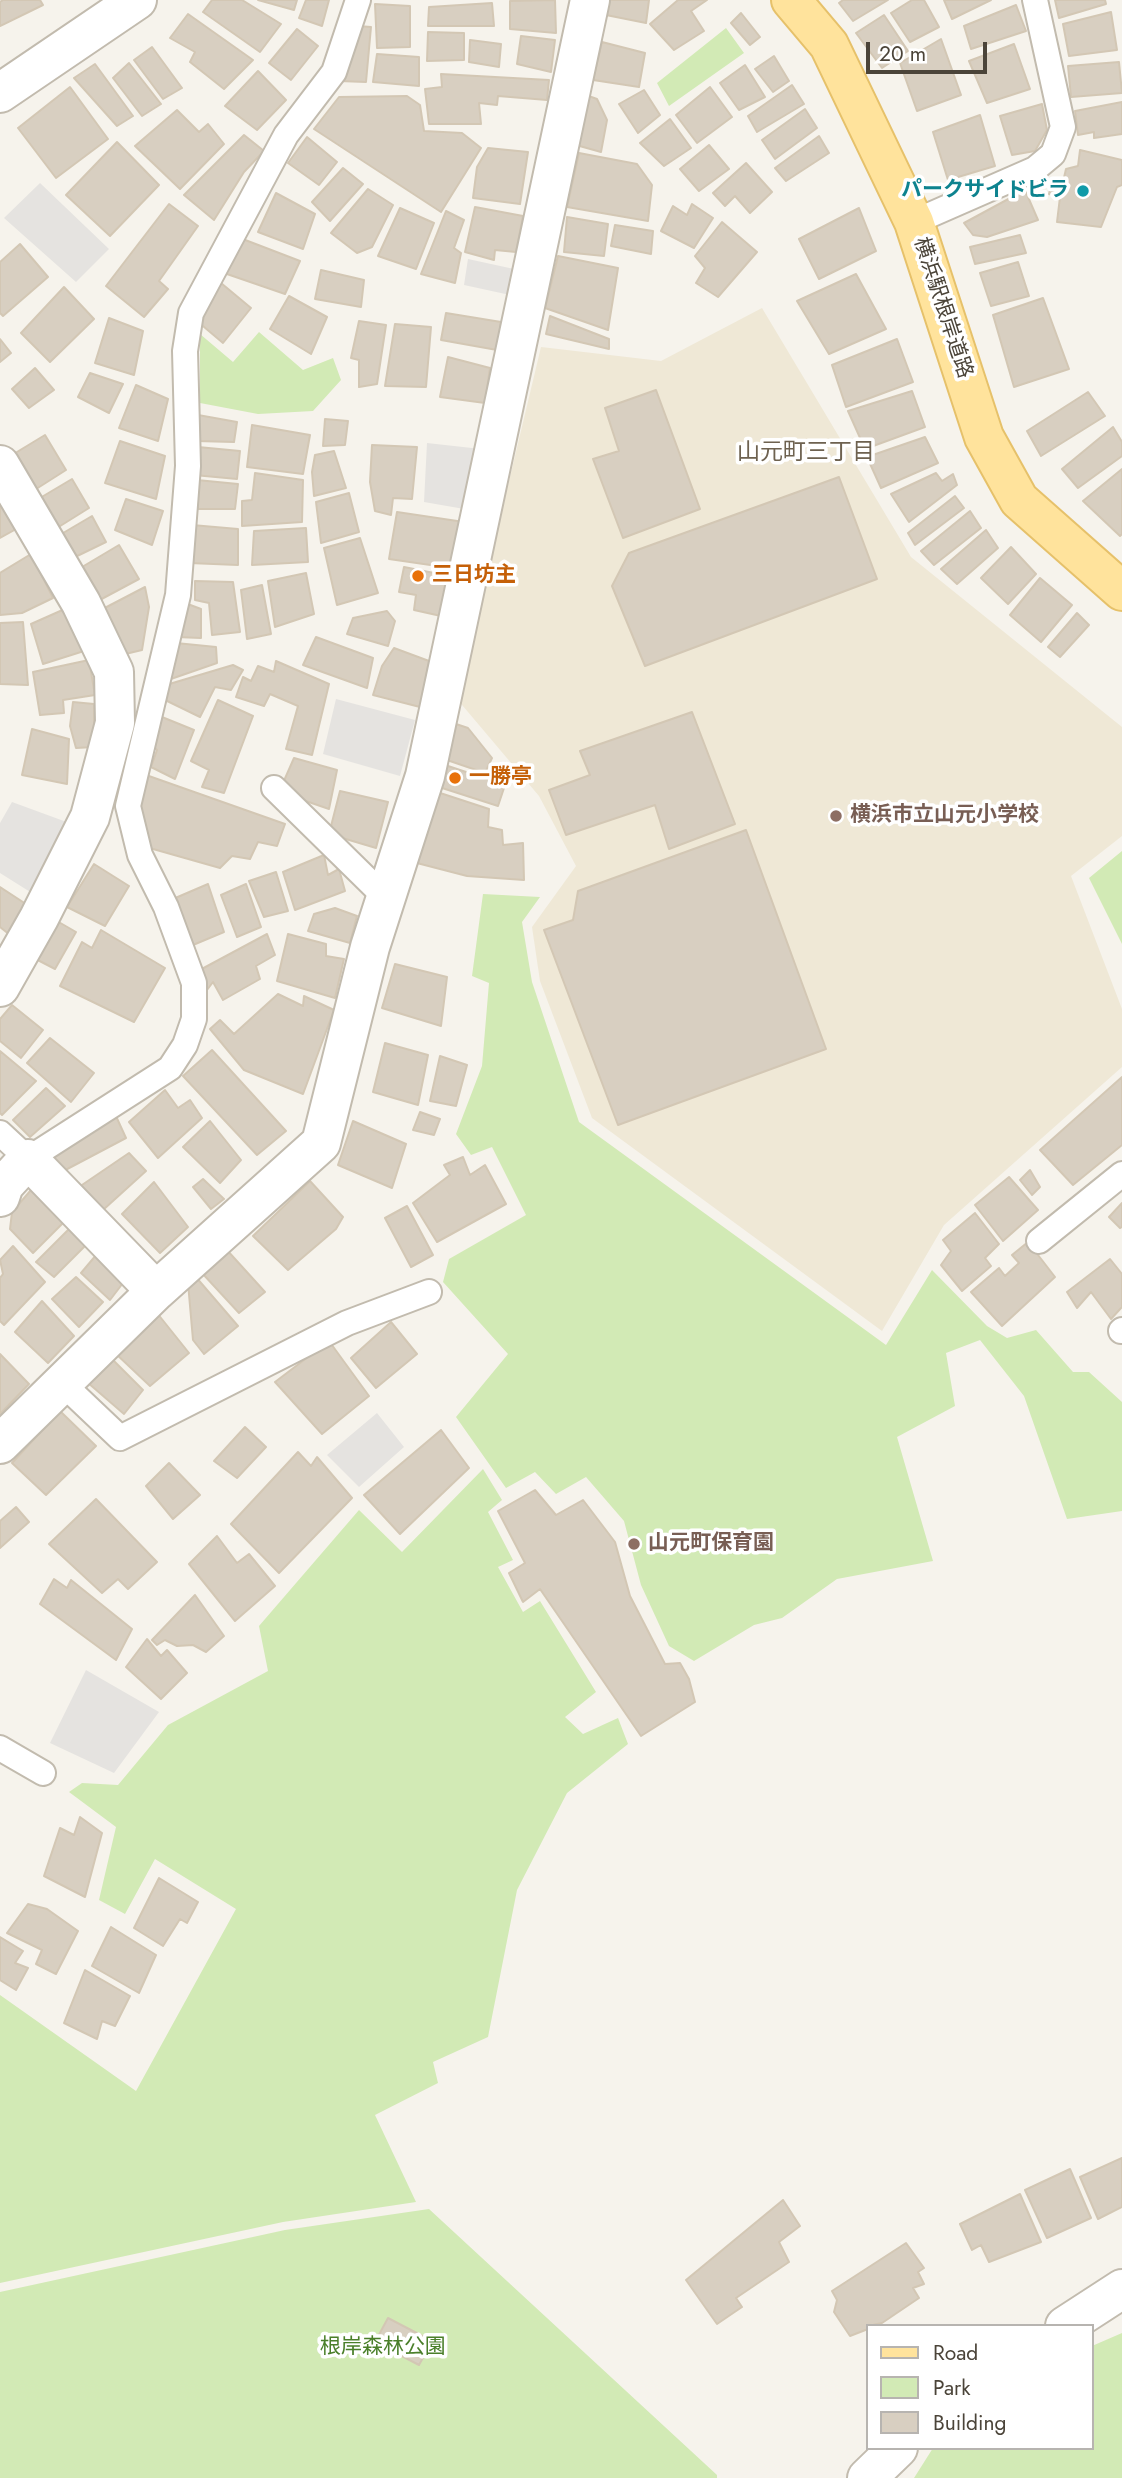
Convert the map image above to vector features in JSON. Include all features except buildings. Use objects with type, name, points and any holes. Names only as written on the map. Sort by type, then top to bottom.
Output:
[{"type":"main road","name":"横浜駅根岸道路","points":[[791,0],[829,45],[914,222],[984,437],[1019,500],[1122,591]]},
{"type":"street","points":[[0,93],[137,0]]},
{"type":"street","points":[[0,1444],[156,1291],[321,1143],[370,947],[425,776],[590,0]]},
{"type":"street","points":[[0,465],[81,603],[114,672],[115,723],[90,817],[39,918],[0,987]]},
{"type":"street","points":[[0,1196],[4,1185],[28,1159],[156,1291]]},
{"type":"street","points":[[1068,2324],[1122,2289]]},
{"type":"street","points":[[867,2478],[896,2450]]},
{"type":"lane","points":[[0,1133],[28,1159],[170,1068],[185,1045],[194,1019],[194,983],[166,908],[140,855],[128,806],[178,595],[188,466],[185,351],[189,325],[191,313],[210,275],[286,135],[334,72],[358,0]]},
{"type":"lane","points":[[914,222],[1035,169],[1053,154],[1063,127],[1035,0]]},
{"type":"lane","points":[[274,788],[386,898]]},
{"type":"lane","points":[[1039,1241],[1122,1174]]},
{"type":"lane","points":[[61,1382],[120,1438],[347,1323],[429,1292]]},
{"type":"lane","points":[[0,1748],[43,1773]]},
{"type":"shaded area","points":[[40,183],[109,249],[76,282],[4,218]]},
{"type":"shaded area","points":[[468,259],[514,269],[510,295],[464,285]]},
{"type":"shaded area","name":"横浜市立山元小学校","points":[[762,308],[911,557],[1122,727],[1122,836],[1071,876],[1122,1009],[1122,1067],[944,1225],[882,1331],[592,1118],[540,981],[532,927],[576,866],[539,796],[457,699],[541,347],[661,361]]},
{"type":"shaded area","points":[[427,443],[481,449],[470,510],[424,502]]},
{"type":"shaded area","points":[[336,699],[415,720],[400,776],[323,754]]},
{"type":"shaded area","points":[[12,802],[72,824],[35,895],[0,873],[0,823]]},
{"type":"shaded area","points":[[377,1413],[404,1447],[359,1487],[327,1455]]},
{"type":"shaded area","points":[[86,1670],[159,1712],[114,1773],[50,1743]]},
{"type":"green space","points":[[726,28],[744,53],[669,106],[657,83]]},
{"type":"green space","points":[[259,332],[303,370],[333,358],[341,380],[313,411],[258,414],[200,403],[200,334],[233,362]]},
{"type":"green space","points":[[1122,851],[1122,944],[1089,878]]},
{"type":"green space","points":[[483,894],[540,897],[522,922],[532,982],[579,1122],[886,1345],[932,1270],[987,1326],[1007,1338],[1036,1330],[1073,1372],[1089,1372],[1122,1402],[1122,1511],[1067,1519],[1024,1396],[980,1340],[946,1353],[955,1406],[897,1437],[933,1561],[837,1579],[782,1618],[754,1625],[694,1661],[669,1646],[641,1585],[624,1521],[586,1477],[556,1494],[535,1472],[506,1488],[456,1417],[508,1354],[443,1282],[449,1259],[526,1215],[492,1147],[471,1155],[456,1134],[482,1066],[489,983],[472,976]]},
{"type":"green space","points":[[483,1469],[502,1500],[488,1512],[513,1560],[498,1567],[523,1612],[540,1601],[596,1692],[565,1717],[583,1734],[618,1718],[628,1744],[567,1793],[517,1890],[488,2037],[433,2062],[438,2083],[375,2115],[416,2202],[283,2222],[0,2283],[0,1995],[136,2091],[236,1909],[155,1859],[125,1914],[99,1900],[116,1827],[69,1792],[82,1783],[118,1785],[168,1725],[268,1671],[259,1626],[359,1510],[402,1552]]},
{"type":"green space","name":"根岸森林公園","points":[[429,2209],[717,2475],[717,2478],[0,2478],[0,2292],[285,2230]]},
{"type":"green space","points":[[1122,2333],[1122,2478],[914,2478],[932,2450],[1094,2450],[1094,2345]]},
{"type":"place","name":"パークサイドビラ","points":[[1083,191]]},
{"type":"place","name":"三日坊主","points":[[418,576]]},
{"type":"place","name":"一勝亭","points":[[455,778]]},
{"type":"place","name":"横浜市立山元小学校","points":[[836,816]]},
{"type":"place","name":"山元町保育園","points":[[634,1544]]},
{"type":"district","name":"山元町三丁目","points":[[806,453]]}]
